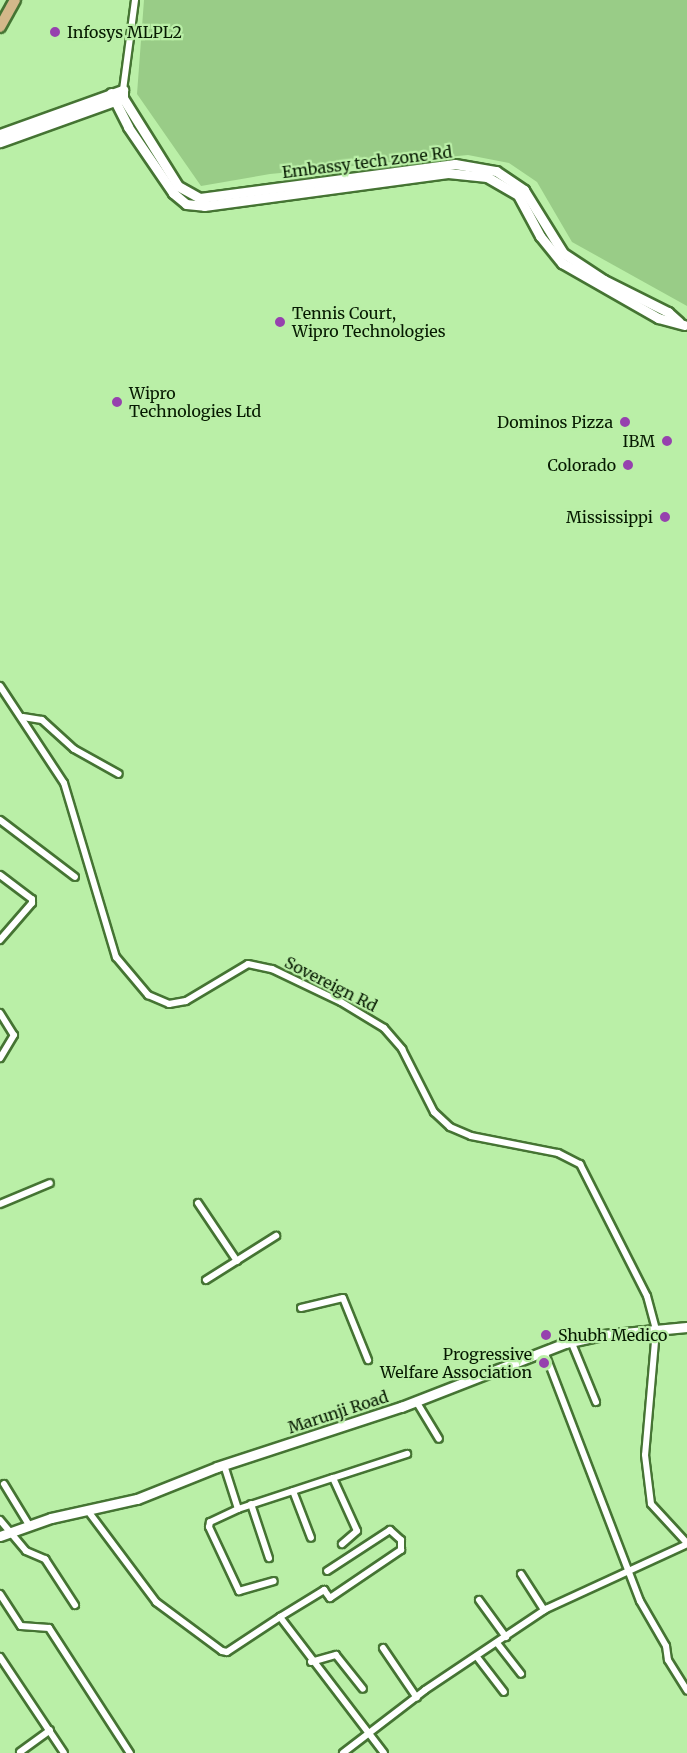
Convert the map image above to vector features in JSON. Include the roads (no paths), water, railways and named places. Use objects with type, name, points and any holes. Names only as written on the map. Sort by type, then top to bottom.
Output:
[{"type":"main road","points":[[0,27],[15,0]]},
{"type":"street","points":[[0,134],[123,94],[135,0]]},
{"type":"street","name":"Embassy tech zone Rd","points":[[123,94],[131,116],[186,194],[206,198],[455,164],[496,171],[517,183],[563,253],[624,296],[668,312],[681,323]]},
{"type":"street","points":[[0,142],[112,96]]},
{"type":"street","points":[[112,96],[173,193],[186,204],[204,206],[448,173],[487,177],[518,195],[540,236],[562,263],[624,296]]},
{"type":"street","name":"Sovereign Rd","points":[[0,686],[23,717],[64,783],[113,949],[136,984],[148,995],[169,1004],[186,1001],[248,964],[287,975],[370,1018],[402,1049],[434,1112],[450,1127],[471,1136],[558,1153],[580,1164],[647,1296],[656,1329]]},
{"type":"street","points":[[23,717],[42,720],[74,749],[119,774]]},
{"type":"street","points":[[0,820],[75,877]]},
{"type":"street","points":[[0,875],[32,898],[32,903],[0,940]]},
{"type":"street","points":[[0,1013],[9,1022],[14,1035],[0,1058]]},
{"type":"street","points":[[0,1204],[50,1183]]},
{"type":"street","points":[[198,1203],[237,1261]]},
{"type":"street","points":[[206,1280],[276,1236]]},
{"type":"street","points":[[301,1308],[343,1298],[368,1360]]},
{"type":"street","name":"Marunji Road","points":[[5,1534],[29,1525],[137,1499],[224,1465],[417,1401],[571,1341],[687,1327]]},
{"type":"street","points":[[343,1753],[369,1736],[417,1698],[544,1610],[631,1572],[687,1543],[651,1503],[645,1455],[656,1329]]},
{"type":"street","points":[[571,1341],[596,1402]]},
{"type":"street","points":[[544,1351],[631,1572],[640,1601],[666,1646],[668,1660],[687,1690]]},
{"type":"street","points":[[417,1401],[439,1439]]},
{"type":"street","points":[[273,1581],[239,1591],[208,1524],[251,1504],[407,1454]]},
{"type":"street","points":[[224,1465],[238,1509]]},
{"type":"street","points":[[333,1478],[357,1531],[342,1544]]},
{"type":"street","points":[[4,1484],[29,1525]]},
{"type":"street","points":[[293,1491],[311,1538]]},
{"type":"street","points":[[251,1504],[269,1558]]},
{"type":"street","points":[[88,1511],[156,1602],[222,1651],[227,1652],[324,1590],[330,1598],[401,1550],[401,1540],[390,1530],[327,1571]]},
{"type":"street","points":[[0,1520],[5,1534],[26,1551],[45,1559],[75,1605]]},
{"type":"street","points":[[521,1574],[544,1610]]},
{"type":"street","points":[[0,1594],[21,1626],[49,1629],[130,1753]]},
{"type":"street","points":[[478,1600],[506,1636]]},
{"type":"street","points":[[280,1617],[311,1662],[384,1753]]},
{"type":"street","points":[[496,1643],[521,1674]]},
{"type":"street","points":[[383,1648],[417,1698]]},
{"type":"street","points":[[311,1662],[336,1655],[363,1689]]},
{"type":"street","points":[[477,1657],[504,1692]]},
{"type":"street","points":[[0,1658],[64,1753]]},
{"type":"street","points":[[20,1752],[50,1730]]},
{"type":"place","name":"Infosys MLPL2","points":[[55,32]]},
{"type":"place","name":"Tennis Court, Wipro Technologies","points":[[280,322]]},
{"type":"place","name":"Wipro Technologies Ltd","points":[[117,402]]},
{"type":"place","name":"Dominos Pizza","points":[[625,422]]},
{"type":"place","name":"IBM","points":[[667,441]]},
{"type":"place","name":"Colorado","points":[[628,465]]},
{"type":"place","name":"Mississippi","points":[[665,517]]},
{"type":"place","name":"Shubh Medico","points":[[546,1335]]},
{"type":"place","name":"Progressive Welfare Association","points":[[544,1363]]}]
